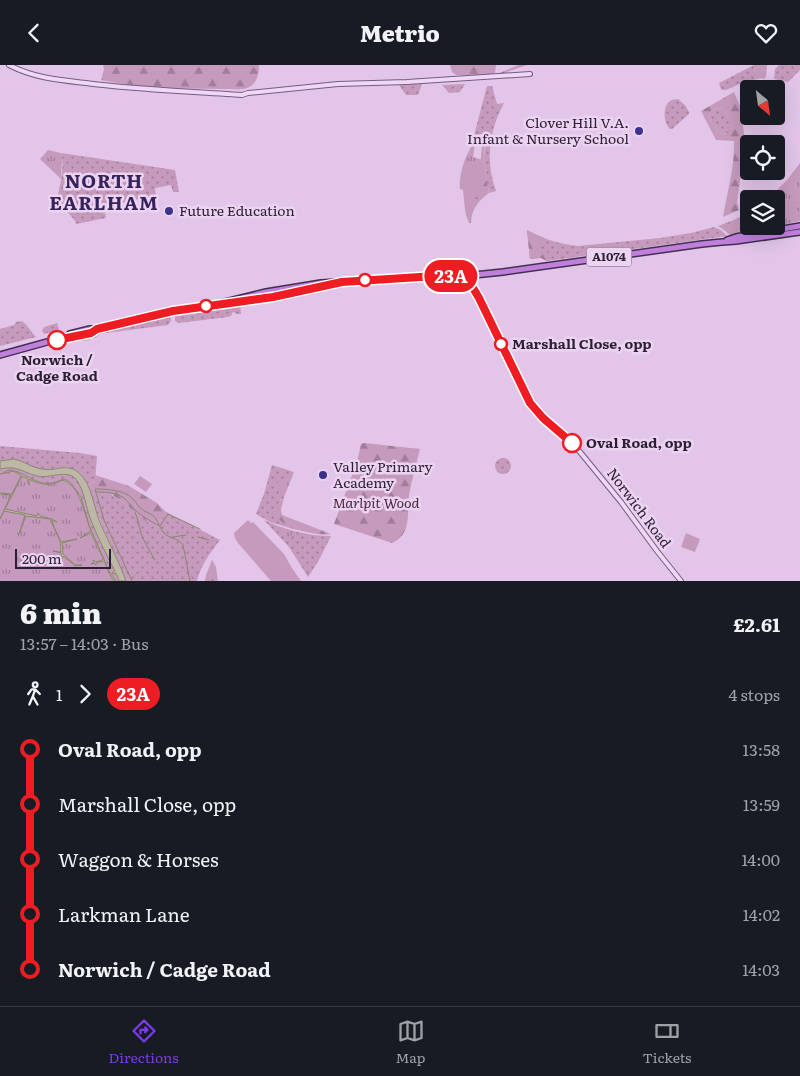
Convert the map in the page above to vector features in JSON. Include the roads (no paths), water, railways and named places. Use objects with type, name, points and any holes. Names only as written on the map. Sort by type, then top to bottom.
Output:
[{"type":"highway","name":"A1074","points":[[0,355],[65,337],[73,333],[161,313],[273,297],[342,282],[466,276],[538,268],[722,241],[800,226]]},
{"type":"highway","name":"A1074","points":[[722,241],[736,241],[800,231]]},
{"type":"street","points":[[9,65],[26,73],[39,76],[98,85],[242,95],[338,84],[407,82],[530,74]]},
{"type":"street","name":"Norwich Road","points":[[466,276],[533,407],[580,452],[622,501],[657,551],[681,581]]},
{"type":"waterway","points":[[132,581],[104,520],[95,489],[104,489],[129,495],[141,509],[155,517],[164,533],[181,542],[190,581]]},
{"type":"waterway","points":[[96,492],[120,496],[138,513],[160,526],[168,514],[200,529]]},
{"type":"waterway","points":[[135,512],[142,536],[155,560]]},
{"type":"waterway","points":[[173,537],[186,535]]},
{"type":"waterway","points":[[198,537],[209,540]]},
{"type":"place","name":"Clover Hill V.A. Infant & Nursery School","points":[[639,131]]},
{"type":"place","name":"Future Education","points":[[169,211]]},
{"type":"place","name":"Norwich / Cadge Road","points":[[57,340]]},
{"type":"place","name":"Marshall Close, opp","points":[[501,344]]},
{"type":"place","name":"Oval Road, opp","points":[[572,443]]},
{"type":"place","name":"Valley Primary Academy","points":[[323,475]]},
{"type":"district","name":"NORTH EARLHAM","points":[[104,192]]},
{"type":"park label","name":"Marlpit Wood","points":[[376,503]]}]
